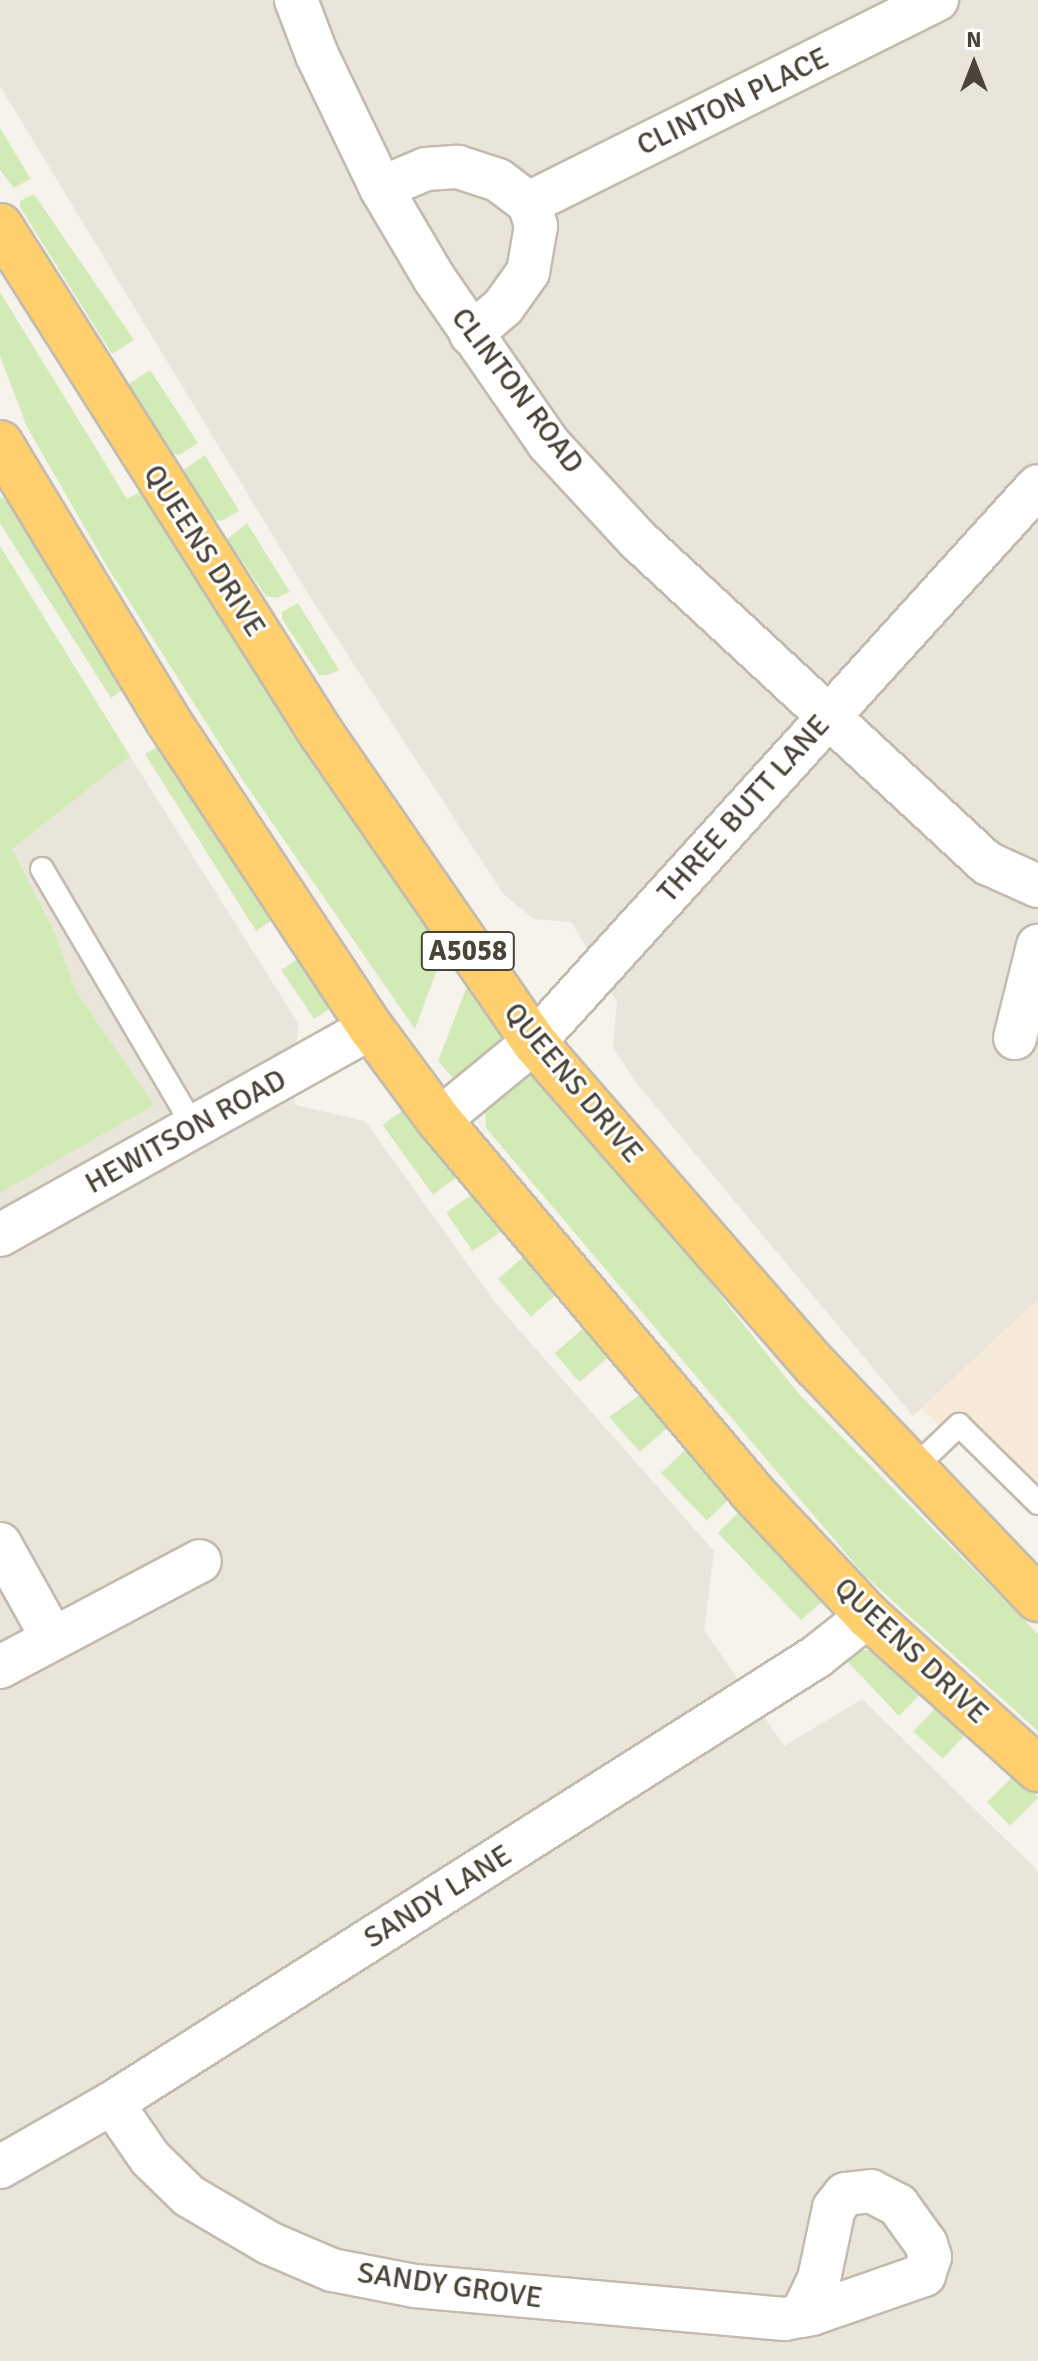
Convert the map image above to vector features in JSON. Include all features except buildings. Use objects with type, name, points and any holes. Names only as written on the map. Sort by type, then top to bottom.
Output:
[{"type":"highway","name":"QUEENS DRIVE","points":[[0,226],[321,733],[534,1042],[913,1469],[1038,1599]]},
{"type":"highway","name":"QUEENS DRIVE","points":[[0,443],[167,719],[371,1028],[439,1120],[752,1492],[868,1616],[1038,1769]]},
{"type":"street","name":"CLINTON ROAD","points":[[296,0],[317,55],[381,188],[471,334],[549,444],[628,529],[987,863],[1038,886]]},
{"type":"street","name":"CLINTON PLACE","points":[[529,203],[937,0]]},
{"type":"street","points":[[381,188],[426,169],[458,167],[498,180],[529,203],[536,226],[528,272],[503,307],[471,334]]},
{"type":"street","name":"THREE BUTT LANE","points":[[439,1120],[534,1042],[1038,486]]},
{"type":"street","points":[[1015,1038],[1038,946]]},
{"type":"street","name":"HEWITSON ROAD","points":[[0,1235],[195,1129],[371,1028]]},
{"type":"street","points":[[0,1544],[52,1637]]},
{"type":"street","points":[[0,1667],[200,1561]]},
{"type":"street","name":"SANDY LANE","points":[[0,2167],[112,2103],[816,1657],[868,1616]]},
{"type":"street","name":"SANDY GROVE","points":[[112,2103],[150,2158],[189,2196],[269,2243],[332,2270],[415,2286],[682,2313],[801,2316]]},
{"type":"lane","points":[[42,869],[195,1129]]},
{"type":"lane","points":[[913,1469],[959,1425],[1038,1503]]},
{"type":"shaded area","points":[[0,0],[1038,0],[1038,1300],[913,1416],[638,1085],[613,1047],[617,1003],[572,922],[534,919],[504,895],[312,600],[0,86]]},
{"type":"shaded area","points":[[130,756],[298,1023],[295,1105],[365,1121],[497,1305],[714,1551],[704,1630],[784,1746],[862,1699],[1038,1871],[1038,2361],[0,2361],[0,1193],[154,1105],[76,991],[53,929],[12,849]]},
{"type":"shaded area","points":[[1038,1300],[1038,1519],[921,1408]]},
{"type":"green space","points":[[0,128],[31,179],[14,188],[0,170]]},
{"type":"green space","points":[[34,194],[134,340],[112,354],[20,207],[20,201]]},
{"type":"green space","points":[[0,292],[127,499],[139,492],[447,943],[415,1029],[244,782],[108,568],[27,427],[0,356]]},
{"type":"green space","points":[[150,370],[198,443],[179,455],[170,453],[130,390],[130,383]]},
{"type":"green space","points":[[205,455],[239,511],[221,521],[214,520],[183,470]]},
{"type":"green space","points":[[0,497],[15,502],[127,687],[111,698],[0,523]]},
{"type":"green space","points":[[247,523],[290,592],[277,598],[266,596],[227,539]]},
{"type":"green space","points":[[0,546],[130,756],[12,849],[53,929],[76,991],[154,1105],[0,1193]]},
{"type":"green space","points":[[298,603],[339,670],[319,675],[282,619],[282,612]]},
{"type":"green space","points":[[160,745],[275,918],[256,931],[145,754]]},
{"type":"green space","points":[[302,956],[335,1005],[314,1019],[281,970]]},
{"type":"green space","points":[[471,976],[504,1036],[454,1079],[438,1061]]},
{"type":"green space","points":[[541,1071],[799,1394],[1038,1634],[1038,1731],[865,1576],[486,1128],[485,1110],[530,1072]]},
{"type":"green space","points":[[410,1105],[461,1175],[433,1195],[382,1125]]},
{"type":"green space","points":[[476,1192],[502,1231],[472,1251],[446,1212]]},
{"type":"green space","points":[[529,1252],[562,1290],[531,1317],[498,1279]]},
{"type":"green space","points":[[587,1325],[612,1354],[579,1382],[555,1353]]},
{"type":"green space","points":[[647,1390],[673,1423],[640,1452],[609,1417]]},
{"type":"green space","points":[[687,1448],[733,1495],[707,1520],[661,1473]]},
{"type":"green space","points":[[739,1512],[748,1513],[823,1601],[801,1620],[718,1533]]},
{"type":"green space","points":[[860,1650],[874,1651],[922,1692],[899,1716],[848,1662]]},
{"type":"green space","points":[[940,1703],[969,1730],[943,1759],[913,1732]]},
{"type":"green space","points":[[1015,1774],[1038,1798],[1010,1826],[987,1802]]}]
